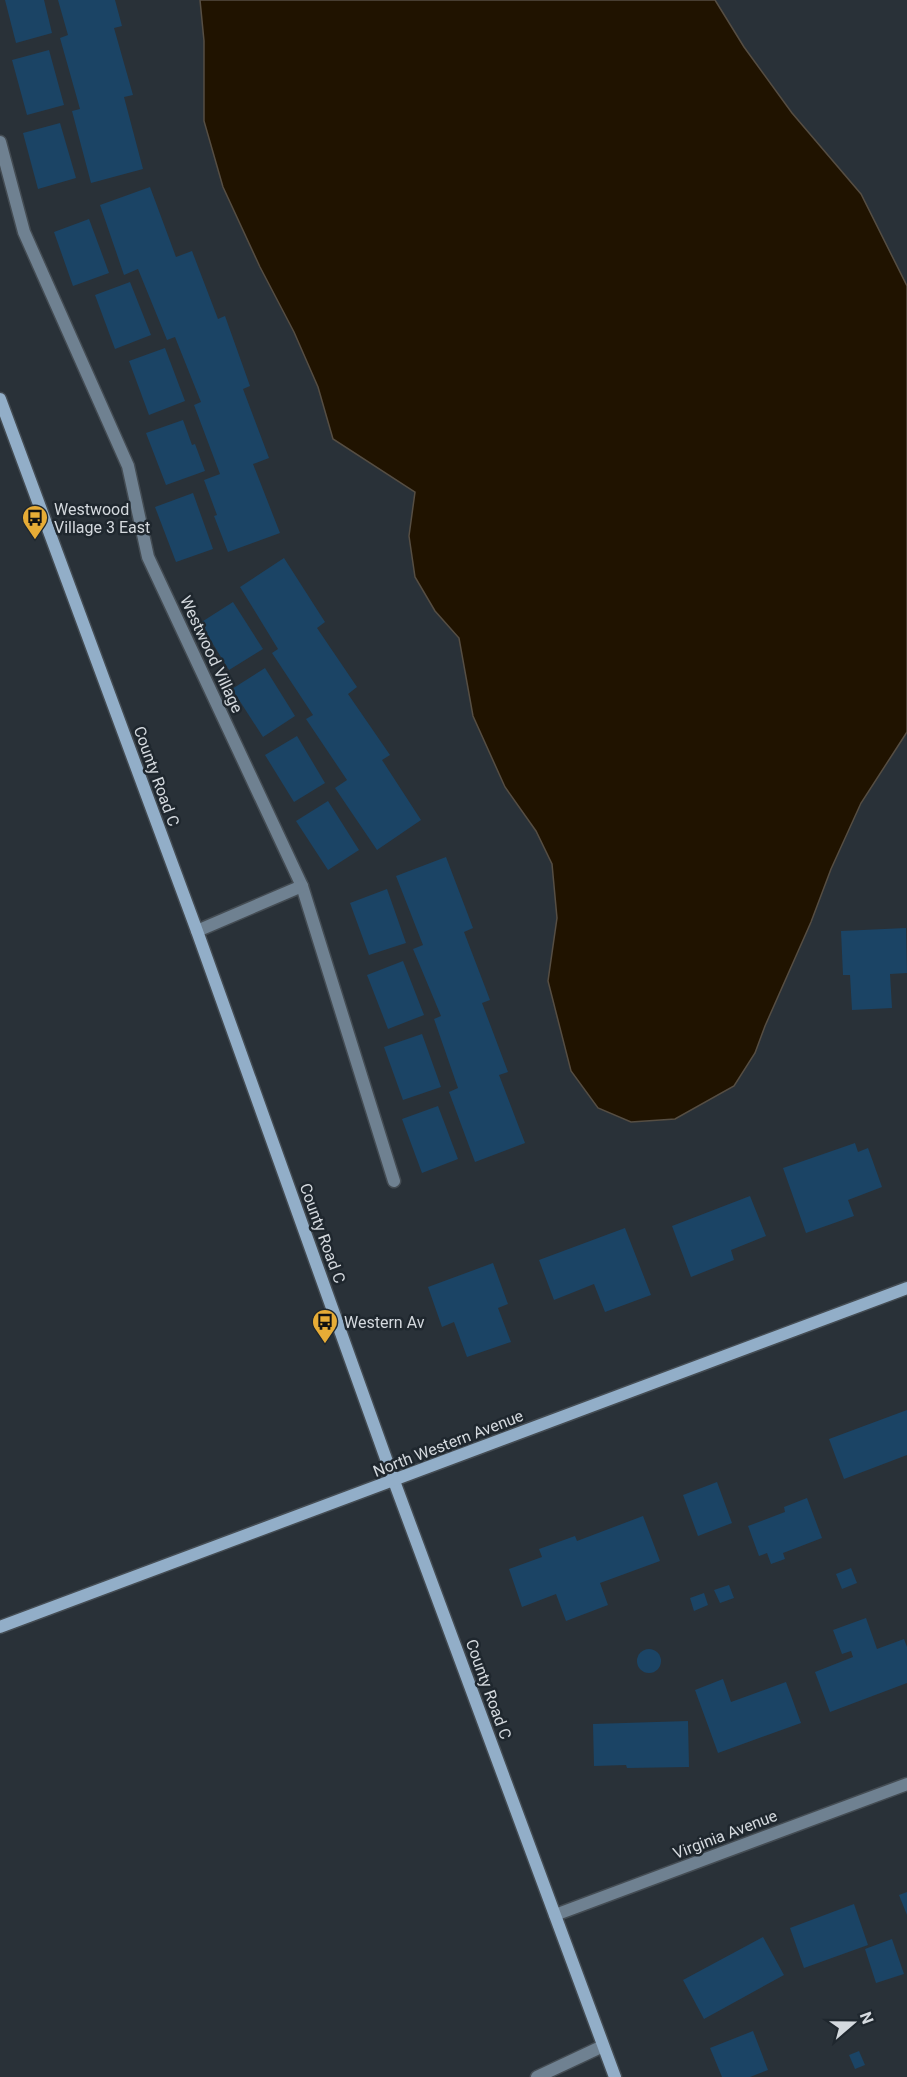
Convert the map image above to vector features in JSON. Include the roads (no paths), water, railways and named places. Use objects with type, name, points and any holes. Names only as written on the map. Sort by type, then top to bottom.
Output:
[{"type":"main road","name":"County Road C","points":[[0,399],[5,429],[197,931],[394,1480],[615,2077]]},
{"type":"main road","name":"North Western Avenue","points":[[0,1627],[907,1288]]},
{"type":"street","name":"Westwood Village","points":[[0,142],[24,232],[128,466],[148,557],[302,886],[394,1181]]},
{"type":"street","points":[[197,931],[302,886]]},
{"type":"street","name":"Virginia Avenue","points":[[555,1916],[907,1784]]},
{"type":"street","points":[[537,2077],[603,2046]]},
{"type":"place","name":"Westwood Village 3 East","points":[[35,541]]},
{"type":"place","name":"Western Av","points":[[325,1345]]}]
